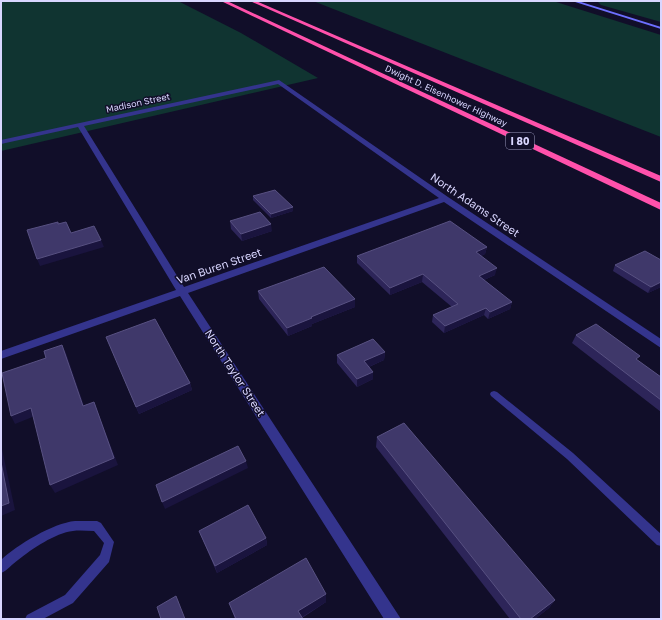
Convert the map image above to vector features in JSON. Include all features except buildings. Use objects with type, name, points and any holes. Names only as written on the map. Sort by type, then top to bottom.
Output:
[{"type":"highway","name":"Dwight D. Eisenhower Highway","points":[[223,1],[661,207]]},
{"type":"highway","name":"Dwight D. Eisenhower Highway","points":[[252,1],[405,69],[661,179]]},
{"type":"main road","points":[[574,1],[661,28]]},
{"type":"street","name":"Madison Street","points":[[1,142],[279,82]]},
{"type":"street","name":"North Adams Street","points":[[279,82],[445,199],[661,344]]},
{"type":"street","name":"North Taylor Street","points":[[80,125],[182,291],[393,619]]},
{"type":"street","name":"Van Buren Street","points":[[1,355],[445,199]]},
{"type":"lane","points":[[494,394],[570,456],[661,541]]},
{"type":"lane","points":[[1,568],[6,562],[40,539],[70,526],[97,526],[109,542],[105,558],[69,599],[31,619]]},
{"type":"green space","points":[[1,1],[178,1],[241,33],[318,78],[1,151]]},
{"type":"green space","points":[[313,1],[553,1],[661,35],[661,137]]},
{"type":"green space","points":[[597,1],[661,1],[661,22],[601,5]]}]
